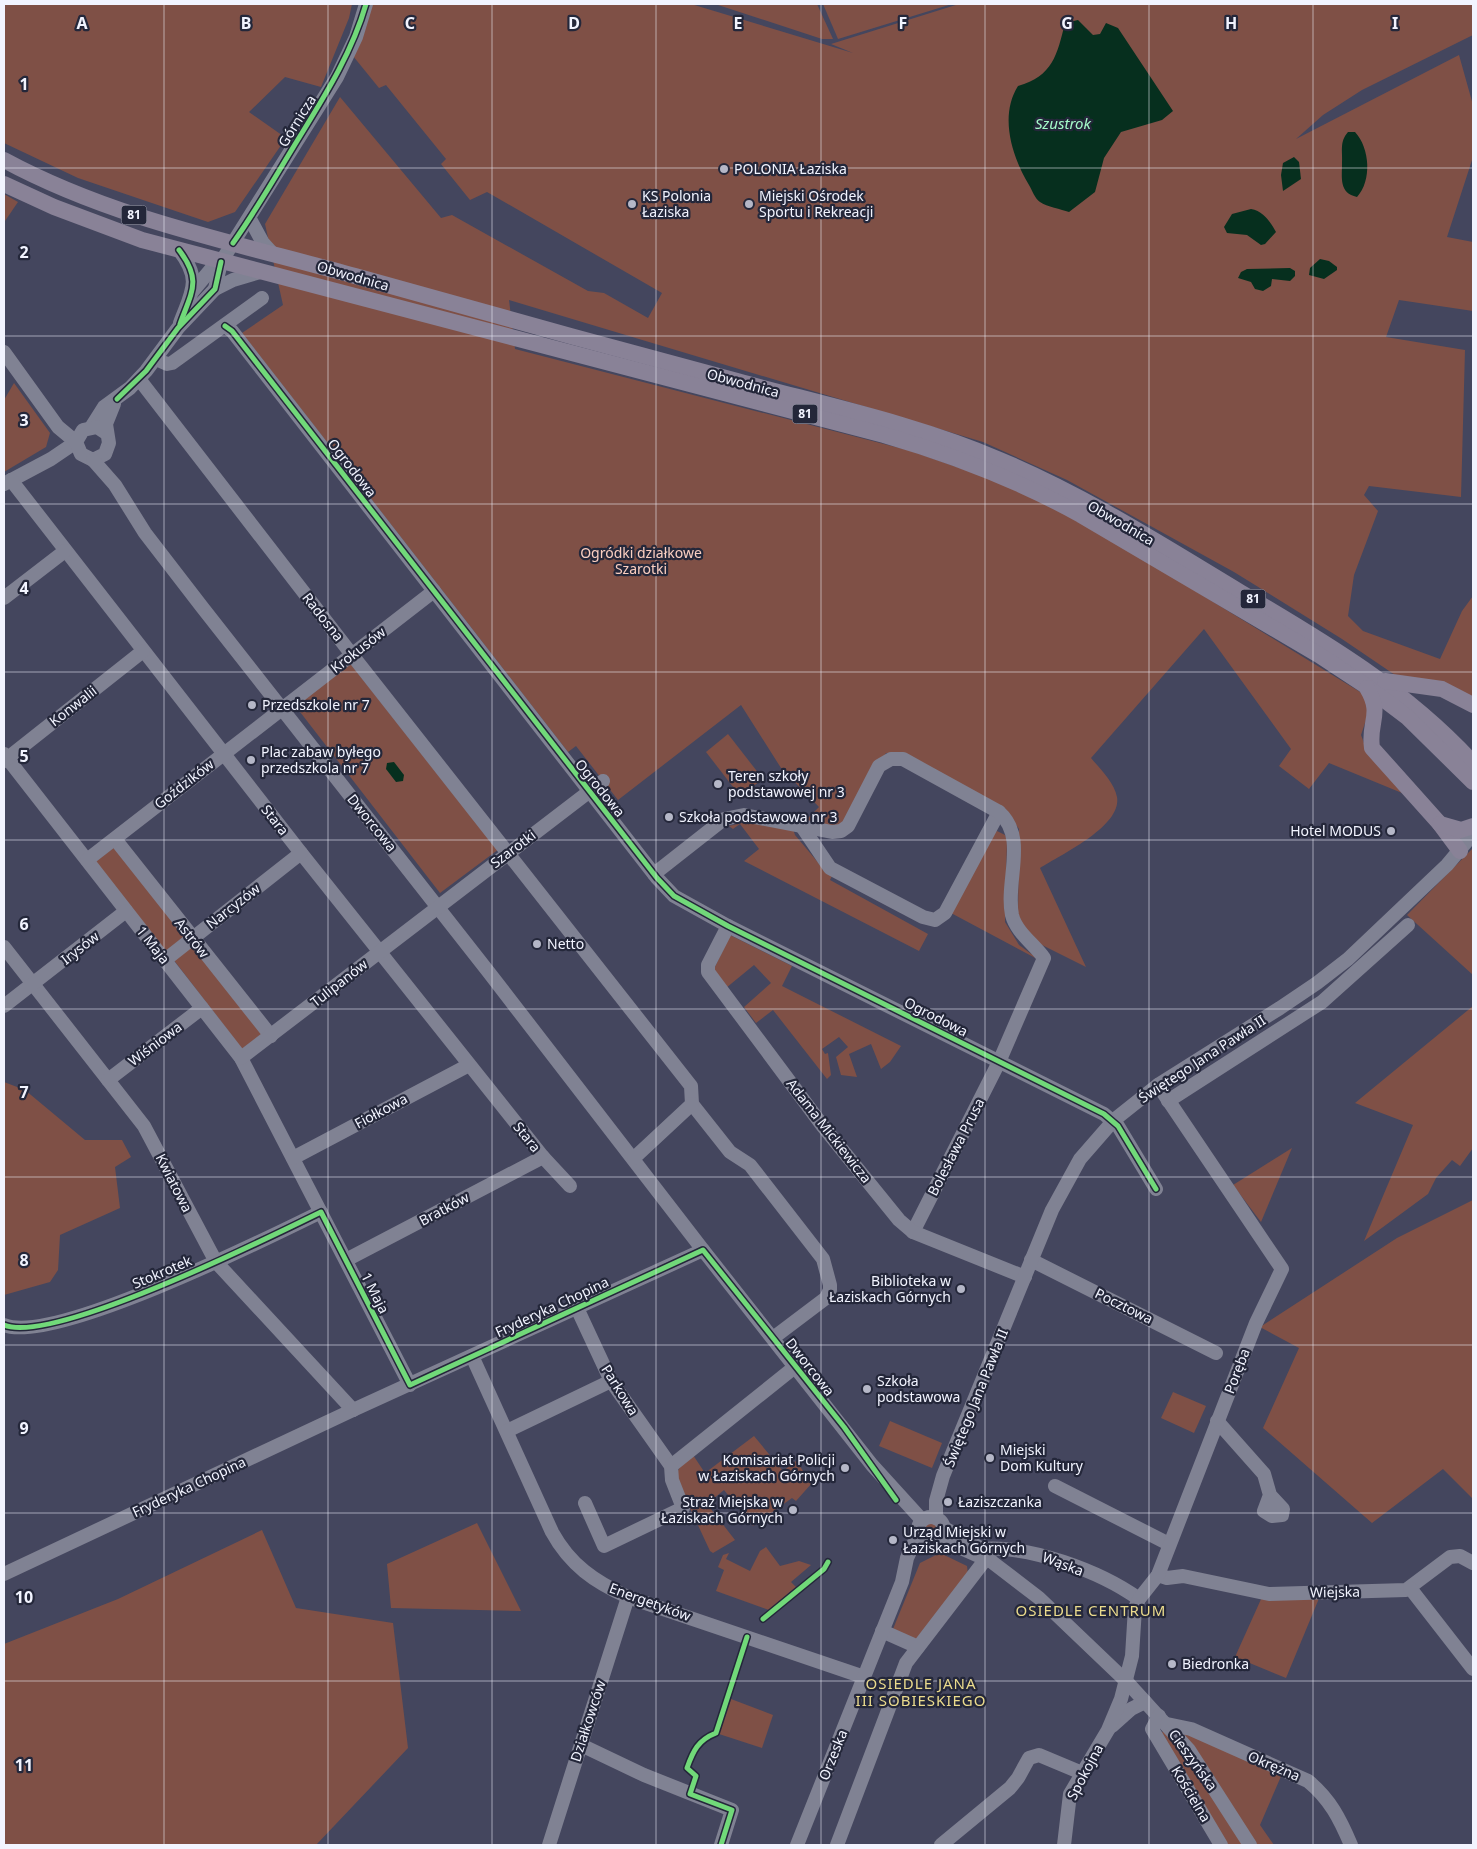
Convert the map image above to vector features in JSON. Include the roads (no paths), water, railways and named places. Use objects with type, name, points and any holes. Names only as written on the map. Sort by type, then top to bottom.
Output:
[{"type":"main road","name":"Obwodnica","points":[[4,160],[87,199],[123,212],[536,328],[882,420],[998,459],[1051,484],[1120,521],[1330,645],[1383,681],[1430,718],[1473,763]]},
{"type":"main road","name":"Obwodnica","points":[[4,184],[54,207],[108,228],[179,250],[518,337],[884,435],[970,462],[1050,498],[1302,644],[1366,686],[1407,717],[1473,782]]},
{"type":"main road","points":[[1383,681],[1442,689],[1473,704]]},
{"type":"main road","points":[[1366,686],[1375,701],[1376,713],[1371,739],[1372,748],[1440,824],[1460,851]]},
{"type":"main road","points":[[1430,718],[1426,705],[1428,698],[1434,691],[1442,689]]},
{"type":"main road","points":[[1374,723],[1383,717],[1391,715],[1407,717]]},
{"type":"main road","points":[[1440,824],[1461,830],[1473,826]]},
{"type":"street","name":"Górnicza","points":[[221,262],[250,219],[337,77],[356,37],[366,4]]},
{"type":"street","points":[[250,219],[263,243],[273,254]]},
{"type":"street","points":[[178,328],[191,293],[193,271],[179,250]]},
{"type":"street","points":[[191,293],[212,268],[221,262]]},
{"type":"street","points":[[215,289],[221,262]]},
{"type":"street","points":[[88,444],[104,408],[139,379],[178,328],[215,289],[233,280],[260,272]]},
{"type":"street","points":[[156,359],[167,364],[172,363],[262,298]]},
{"type":"street","name":"Ogrodowa","points":[[225,326],[232,332],[654,874],[674,896],[728,926],[1114,1120]]},
{"type":"street","points":[[4,352],[54,422],[69,426],[88,444]]},
{"type":"street","name":"Radosna","points":[[139,379],[508,853]]},
{"type":"street","name":"Dworcowa","points":[[88,444],[109,444],[106,433],[108,418],[117,399]]},
{"type":"street","points":[[51,459],[54,422]]},
{"type":"street","points":[[7,483],[51,459],[88,444],[106,433]]},
{"type":"street","name":"Dworcowa","points":[[88,444],[164,558],[401,859],[436,908],[487,970],[872,1465],[929,1528]]},
{"type":"street","name":"Stara","points":[[7,483],[65,551],[300,853],[469,1065],[543,1157],[570,1186]]},
{"type":"street","points":[[4,598],[65,551]]},
{"type":"street","name":"Krokusów","points":[[282,710],[434,591]]},
{"type":"street","name":"Konwalii","points":[[5,758],[143,651]]},
{"type":"street","name":"Goździków","points":[[87,860],[282,710]]},
{"type":"street","name":"1 Maja","points":[[5,758],[241,1058],[410,1385]]},
{"type":"street","points":[[654,874],[724,820],[744,814],[832,832],[841,831],[848,826],[879,766],[891,759],[902,759],[999,812],[945,913],[934,920],[923,917],[830,868],[801,826]]},
{"type":"street","name":"Szarotki","points":[[436,908],[603,781]]},
{"type":"street","name":"Bolesława Prusa","points":[[913,1232],[999,1062],[1044,958],[1018,928],[1012,914],[1014,834],[1008,821],[999,812]]},
{"type":"street","name":"Świętego Jana Pawła II","points":[[929,1528],[929,1502],[943,1476],[1063,1185],[1080,1158],[1114,1120],[1158,1085],[1318,983],[1375,933],[1460,851],[1473,834]]},
{"type":"street","name":"Astrów","points":[[115,839],[271,1036]]},
{"type":"street","name":"Narcyzów","points":[[165,960],[300,853]]},
{"type":"street","name":"Dworcowa","points":[[508,853],[691,1086],[692,1104],[730,1152],[750,1165],[822,1259],[829,1274],[830,1290],[826,1298],[773,1338]]},
{"type":"street","name":"Tulipanów","points":[[241,1058],[436,908]]},
{"type":"street","name":"Irysów","points":[[4,1006],[126,911]]},
{"type":"street","name":"Świętego Jana Pawła II","points":[[1168,1101],[1322,1002],[1408,925]]},
{"type":"street","name":"Adama Mickiewicza","points":[[728,926],[708,965],[708,972],[822,1125],[899,1220],[913,1232],[1025,1277]]},
{"type":"street","name":"Kwiatowa","points":[[4,947],[151,1137],[216,1262],[353,1410]]},
{"type":"street","name":"Wiśniowa","points":[[108,1080],[202,1008]]},
{"type":"street","name":"Fiołkowa","points":[[293,1158],[469,1065]]},
{"type":"street","name":"Poręba","points":[[1127,1682],[1132,1656],[1136,1608],[1139,1598],[1158,1575],[1256,1323],[1282,1269],[1158,1085]]},
{"type":"street","points":[[634,1158],[692,1104]]},
{"type":"street","points":[[1114,1120],[1156,1188]]},
{"type":"street","name":"Bratków","points":[[346,1260],[543,1157]]},
{"type":"street","name":"Stokrotek","points":[[4,1325],[22,1328],[77,1316],[152,1289],[216,1262],[321,1212]]},
{"type":"street","name":"Fryderyka Chopina","points":[[4,1574],[353,1410],[577,1308],[628,1281],[703,1250]]},
{"type":"street","name":"Pocztowa","points":[[1032,1260],[1216,1353]]},
{"type":"street","name":"Parkowa","points":[[577,1308],[612,1381],[671,1466],[672,1480],[683,1508],[604,1546],[584,1503]]},
{"type":"street","name":"Energetyków","points":[[472,1356],[560,1547],[582,1570],[603,1585],[628,1597],[864,1677]]},
{"type":"street","points":[[671,1466],[796,1366]]},
{"type":"street","points":[[507,1431],[612,1381]]},
{"type":"street","points":[[1218,1421],[1264,1474],[1270,1495]]},
{"type":"street","name":"Dworcowa","points":[[872,1465],[881,1480],[929,1528]]},
{"type":"street","name":"Świętego Jana Pawła II","points":[[929,1528],[943,1476]]},
{"type":"street","points":[[1055,1486],[1169,1544]]},
{"type":"street","points":[[910,1505],[917,1506],[929,1502]]},
{"type":"street","points":[[837,1845],[871,1760],[901,1674],[918,1647],[986,1557],[929,1528]]},
{"type":"street","name":"Orzeska","points":[[797,1845],[902,1582],[907,1558],[929,1528]]},
{"type":"street","name":"Wąska","points":[[986,1557],[1002,1548],[1033,1552],[1119,1585],[1139,1598]]},
{"type":"street","points":[[1473,1564],[1460,1556],[1450,1557],[1410,1588],[1473,1670]]},
{"type":"street","name":"Cieszyńska","points":[[986,1557],[1039,1598],[1127,1682],[1163,1720],[1189,1750],[1250,1845]]},
{"type":"street","name":"Wiejska","points":[[1158,1575],[1167,1578],[1182,1576],[1268,1594],[1406,1590],[1410,1588]]},
{"type":"street","name":"Działkowców","points":[[549,1845],[628,1597]]},
{"type":"street","points":[[882,1631],[918,1647]]},
{"type":"street","name":"Spokojna","points":[[1064,1845],[1070,1794],[1108,1730],[1127,1682]]},
{"type":"street","name":"Spokojna","points":[[1108,1730],[1131,1709],[1145,1702]]},
{"type":"street","name":"Kościelna","points":[[1163,1720],[1152,1729],[1222,1845]]},
{"type":"street","name":"Okrężna","points":[[1163,1720],[1191,1729],[1217,1742],[1308,1780],[1322,1792],[1335,1810],[1351,1845]]},
{"type":"street","points":[[581,1745],[644,1775],[732,1810],[721,1845]]},
{"type":"street","points":[[941,1845],[1010,1788],[1029,1758],[1039,1756],[1082,1773]]},
{"type":"water","name":"Szustrok","points":[[1078,20],[1093,35],[1100,34],[1106,23],[1118,28],[1173,111],[1162,120],[1121,132],[1104,158],[1095,192],[1069,212],[1043,204],[1035,197],[1017,162],[1013,149],[1010,136],[1009,110],[1018,86],[1030,82],[1039,76],[1052,63],[1065,23]]},
{"type":"water","points":[[1348,132],[1355,132],[1364,147],[1366,155],[1367,174],[1362,190],[1357,197],[1347,192],[1342,180],[1342,143]]},
{"type":"water","points":[[1294,157],[1299,162],[1301,179],[1283,191],[1281,175],[1283,163]]},
{"type":"water","points":[[1251,209],[1266,217],[1276,232],[1265,244],[1261,245],[1247,235],[1227,233],[1224,227],[1232,214]]},
{"type":"water","points":[[1320,259],[1329,261],[1337,267],[1337,270],[1324,279],[1309,275],[1310,268]]},
{"type":"water","points":[[1290,268],[1295,271],[1295,276],[1290,281],[1272,279],[1271,286],[1263,291],[1255,289],[1251,282],[1238,278],[1241,272],[1247,269]]},
{"type":"water","points":[[394,762],[404,775],[403,781],[396,782],[386,769],[387,763]]},
{"type":"place","name":"POLONIA Łaziska","points":[[724,169]]},
{"type":"place","name":"KS Polonia Łaziska","points":[[632,204]]},
{"type":"place","name":"Miejski Ośrodek Sportu i Rekreacji","points":[[749,204]]},
{"type":"place","name":"Przedszkole nr 7","points":[[252,705]]},
{"type":"place","name":"Plac zabaw byłego przedszkola nr 7","points":[[251,760]]},
{"type":"place","name":"Teren szkoły podstawowej nr 3","points":[[718,784]]},
{"type":"place","name":"Szkoła podstawowa nr 3","points":[[669,817]]},
{"type":"place","name":"Hotel MODUS","points":[[1391,831]]},
{"type":"place","name":"Netto","points":[[537,944]]},
{"type":"place","name":"Biblioteka w Łaziskach Górnych","points":[[961,1289]]},
{"type":"place","name":"Szkoła podstawowa","points":[[867,1389]]},
{"type":"place","name":"Miejski Dom Kultury","points":[[990,1458]]},
{"type":"place","name":"Komisariat Policji w Łaziskach Górnych","points":[[845,1468]]},
{"type":"place","name":"Łaziszczanka","points":[[948,1502]]},
{"type":"place","name":"Straż Miejska w Łaziskach Górnych","points":[[793,1510]]},
{"type":"place","name":"Urząd Miejski w Łaziskach Górnych","points":[[893,1540]]},
{"type":"place","name":"Biedronka","points":[[1172,1664]]},
{"type":"district","name":"OSIEDLE CENTRUM","points":[[1091,1611]]},
{"type":"district","name":"OSIEDLE JANA III SOBIESKIEGO","points":[[921,1692]]},
{"type":"park label","name":"Ogródki działkowe Szarotki","points":[[641,562]]}]
